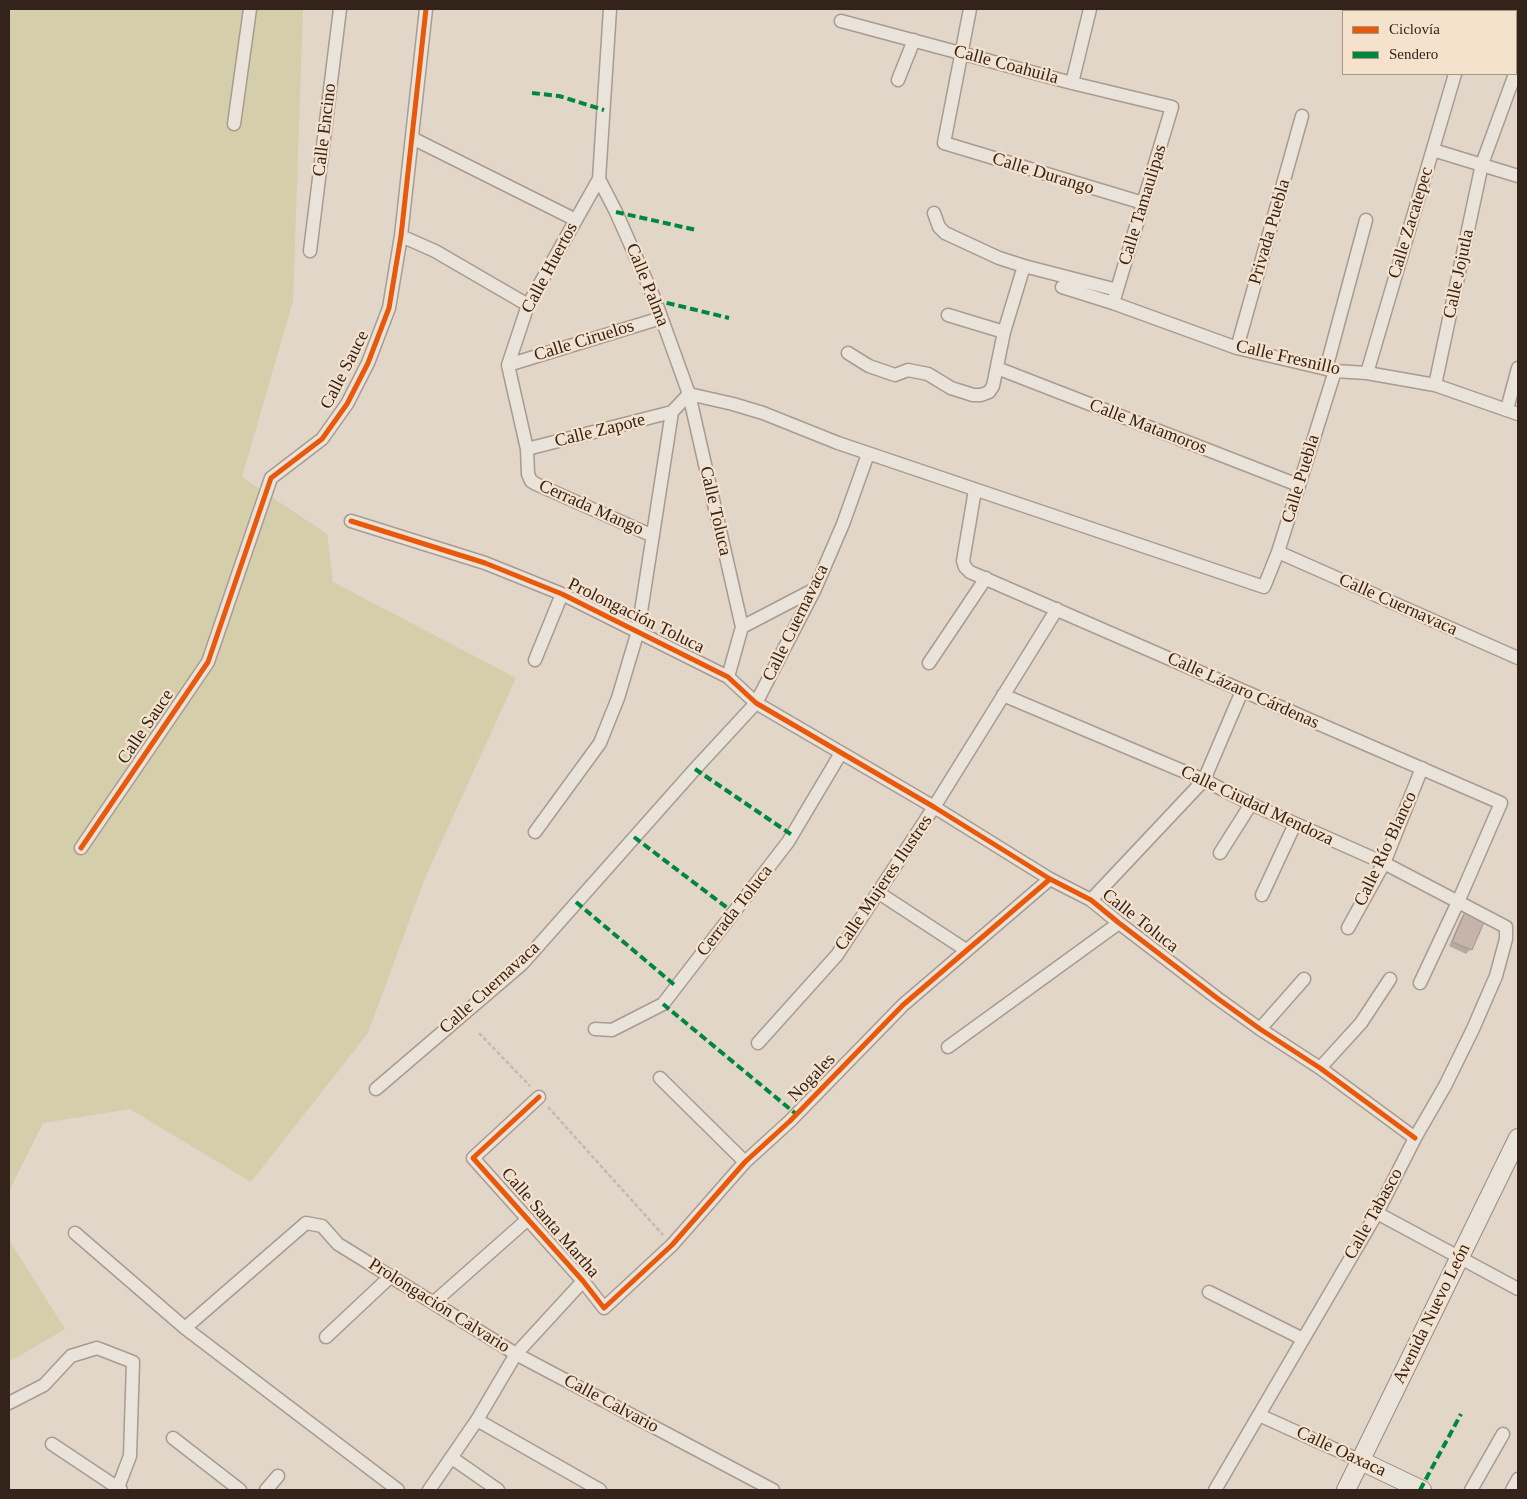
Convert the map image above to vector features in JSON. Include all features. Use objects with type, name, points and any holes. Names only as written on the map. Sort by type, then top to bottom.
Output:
[{"type":"main road","name":"Avenida Nuevo León","points":[[1346,1490],[1518,1138]]},
{"type":"main road","name":"Calle Oaxaca","points":[[1361,1461],[1422,1490]]},
{"type":"street","points":[[234,124],[250,9]]},
{"type":"street","name":"Calle Encino","points":[[310,251],[340,9]]},
{"type":"street","name":"Calle Sauce","points":[[81,848],[208,662],[270,478],[322,438],[348,404],[368,363],[390,308],[401,236],[426,9]]},
{"type":"street","points":[[600,179],[610,9]]},
{"type":"street","points":[[961,53],[970,9]]},
{"type":"street","points":[[1072,83],[1090,9]]},
{"type":"street","name":"Calle Coahuila","points":[[841,21],[1172,108]]},
{"type":"street","points":[[898,80],[914,40]]},
{"type":"street","name":"Calle Durango","points":[[961,53],[944,143],[1143,203]]},
{"type":"street","name":"Calle Zacatepec","points":[[1367,373],[1455,75]]},
{"type":"street","name":"Calle Jojutla","points":[[1435,384],[1482,164],[1515,75]]},
{"type":"street","name":"Calle Tamaulipas","points":[[1114,303],[1172,108]]},
{"type":"street","name":"Privada Puebla","points":[[1237,348],[1302,116]]},
{"type":"street","points":[[412,138],[576,220]]},
{"type":"street","points":[[1433,150],[1518,176]]},
{"type":"street","name":"Calle Huertos","points":[[508,365],[528,305],[600,179]]},
{"type":"street","name":"Calle Palma","points":[[600,179],[654,300],[688,394]]},
{"type":"street","points":[[934,213],[939,227],[945,233],[999,258],[1117,290]]},
{"type":"street","name":"Calle Puebla","points":[[975,490],[1264,587],[1278,552],[1330,370],[1366,220]]},
{"type":"street","points":[[401,236],[435,251],[528,305]]},
{"type":"street","points":[[848,353],[869,366],[895,375],[908,370],[928,374],[951,388],[972,395],[981,395],[989,392],[993,386],[1004,332],[1024,266]]},
{"type":"street","name":"Calle Fresnillo","points":[[1062,287],[1114,303],[1237,348],[1330,370],[1367,373],[1435,384],[1513,412]]},
{"type":"street","points":[[948,315],[1004,332]]},
{"type":"street","name":"Calle Ciruelos","points":[[508,365],[661,318]]},
{"type":"street","points":[[508,365],[527,449]]},
{"type":"street","name":"Calle Matamoros","points":[[997,368],[1298,485]]},
{"type":"street","points":[[1513,412],[1518,368]]},
{"type":"street","points":[[535,832],[600,743],[618,698],[638,631],[672,412],[688,394],[763,413],[868,454],[975,490]]},
{"type":"street","name":"Calle Toluca","points":[[688,394],[742,627]]},
{"type":"street","name":"Calle Zapote","points":[[527,449],[672,412]]},
{"type":"street","name":"Cerrada Mango","points":[[527,449],[528,474],[536,484],[653,536]]},
{"type":"street","name":"Calle Cuernavaca","points":[[376,1089],[522,964],[695,768],[756,703],[815,589],[843,524],[868,454]]},
{"type":"street","name":"Calle Lázaro Cárdenas","points":[[975,490],[963,560],[965,568],[1501,803],[1458,902]]},
{"type":"street","name":"Prolongación Toluca","points":[[351,521],[485,563],[562,594],[728,677],[756,703]]},
{"type":"street","name":"Calle Cuernavaca","points":[[1278,552],[1518,658]]},
{"type":"street","points":[[929,663],[986,578]]},
{"type":"street","points":[[728,677],[742,627],[815,589]]},
{"type":"street","points":[[535,660],[562,594]]},
{"type":"street","name":"Calle Mujeres Ilustres","points":[[758,1043],[837,955],[934,807],[1057,609]]},
{"type":"street","points":[[1091,900],[1204,780],[1242,691]]},
{"type":"street","name":"Calle Ciudad Mendoza","points":[[1004,695],[1204,780],[1251,804],[1384,863],[1506,927]]},
{"type":"street","name":"Calle Toluca","points":[[756,703],[934,807],[1050,879],[1091,900],[1260,1029],[1320,1068],[1415,1138]]},
{"type":"street","name":"Cerrada Toluca","points":[[596,1029],[612,1030],[663,1004],[788,842],[841,753]]},
{"type":"street","name":"Calle Río Blanco","points":[[1348,928],[1384,863],[1422,768]]},
{"type":"street","points":[[1220,853],[1251,804]]},
{"type":"street","points":[[1262,895],[1295,824]]},
{"type":"street","name":"Nogales","points":[[604,1308],[672,1245],[745,1162],[790,1121],[903,1005],[1050,879]]},
{"type":"street","points":[[879,893],[966,950]]},
{"type":"street","points":[[1420,984],[1458,902]]},
{"type":"street","points":[[948,1048],[1119,923]]},
{"type":"street","name":"Calle Tabasco","points":[[1215,1490],[1377,1214],[1415,1138],[1445,1086],[1496,976],[1506,939],[1506,927]]},
{"type":"street","points":[[1260,1029],[1304,979]]},
{"type":"street","points":[[1320,1068],[1361,1023],[1390,979]]},
{"type":"street","points":[[660,1078],[745,1162]]},
{"type":"street","name":"Calle Santa Martha","points":[[539,1097],[473,1158],[583,1281],[604,1308]]},
{"type":"street","points":[[1377,1214],[1518,1289]]},
{"type":"street","points":[[433,1303],[528,1219]]},
{"type":"street","name":"Prolongación Calvario","points":[[185,1328],[306,1224],[322,1226],[338,1244],[516,1354],[583,1281]]},
{"type":"street","points":[[75,1233],[185,1328],[398,1490]]},
{"type":"street","points":[[326,1337],[391,1276]]},
{"type":"street","points":[[1209,1292],[1303,1339]]},
{"type":"street","points":[[9,1403],[44,1385],[71,1356],[97,1348],[133,1362],[130,1456],[118,1490],[52,1444]]},
{"type":"street","points":[[429,1490],[452,1458],[516,1354]]},
{"type":"street","name":"Calle Calvario","points":[[516,1354],[773,1490]]},
{"type":"street","name":"Calle Oaxaca","points":[[1259,1415],[1361,1461]]},
{"type":"street","points":[[476,1420],[600,1490]]},
{"type":"street","points":[[1472,1490],[1503,1434]]},
{"type":"street","points":[[174,1438],[240,1490]]},
{"type":"street","points":[[452,1458],[498,1490]]},
{"type":"street","points":[[266,1490],[278,1476]]},
{"type":"street","points":[[1512,1490],[1518,1480]]},
{"type":"path","points":[[479,1033],[507,1061],[672,1245]]},
{"type":"shaded area","points":[[9,9],[303,9],[293,301],[242,477],[327,534],[333,582],[516,678],[425,878],[368,1033],[251,1182],[130,1109],[43,1123],[9,1191]]},
{"type":"shaded area","points":[[9,1240],[65,1329],[9,1362]]},
{"type":"building","points":[[1465,912],[1485,920],[1472,950],[1452,942]]},
{"type":"marked path","points":[[532,93],[559,96],[604,110]]},
{"type":"marked path","points":[[616,212],[696,230]]},
{"type":"marked path","points":[[655,300],[729,318]]},
{"type":"marked path","points":[[695,769],[792,835]]},
{"type":"marked path","points":[[634,837],[734,913]]},
{"type":"marked path","points":[[576,902],[677,987]]},
{"type":"marked path","points":[[663,1004],[796,1114]]},
{"type":"marked path","points":[[1420,1490],[1461,1414]]},
{"type":"cycle path","points":[[81,848],[208,662],[271,478],[322,439],[347,404],[368,363],[389,308],[401,236],[426,9]]},
{"type":"cycle path","points":[[351,521],[485,563],[562,594],[728,677],[756,703],[934,807],[1050,879],[1091,900],[1217,998],[1320,1068],[1415,1138]]},
{"type":"cycle path","points":[[539,1097],[473,1158],[583,1281],[604,1308],[672,1245],[745,1162],[790,1121],[903,1005],[1050,879]]}]
